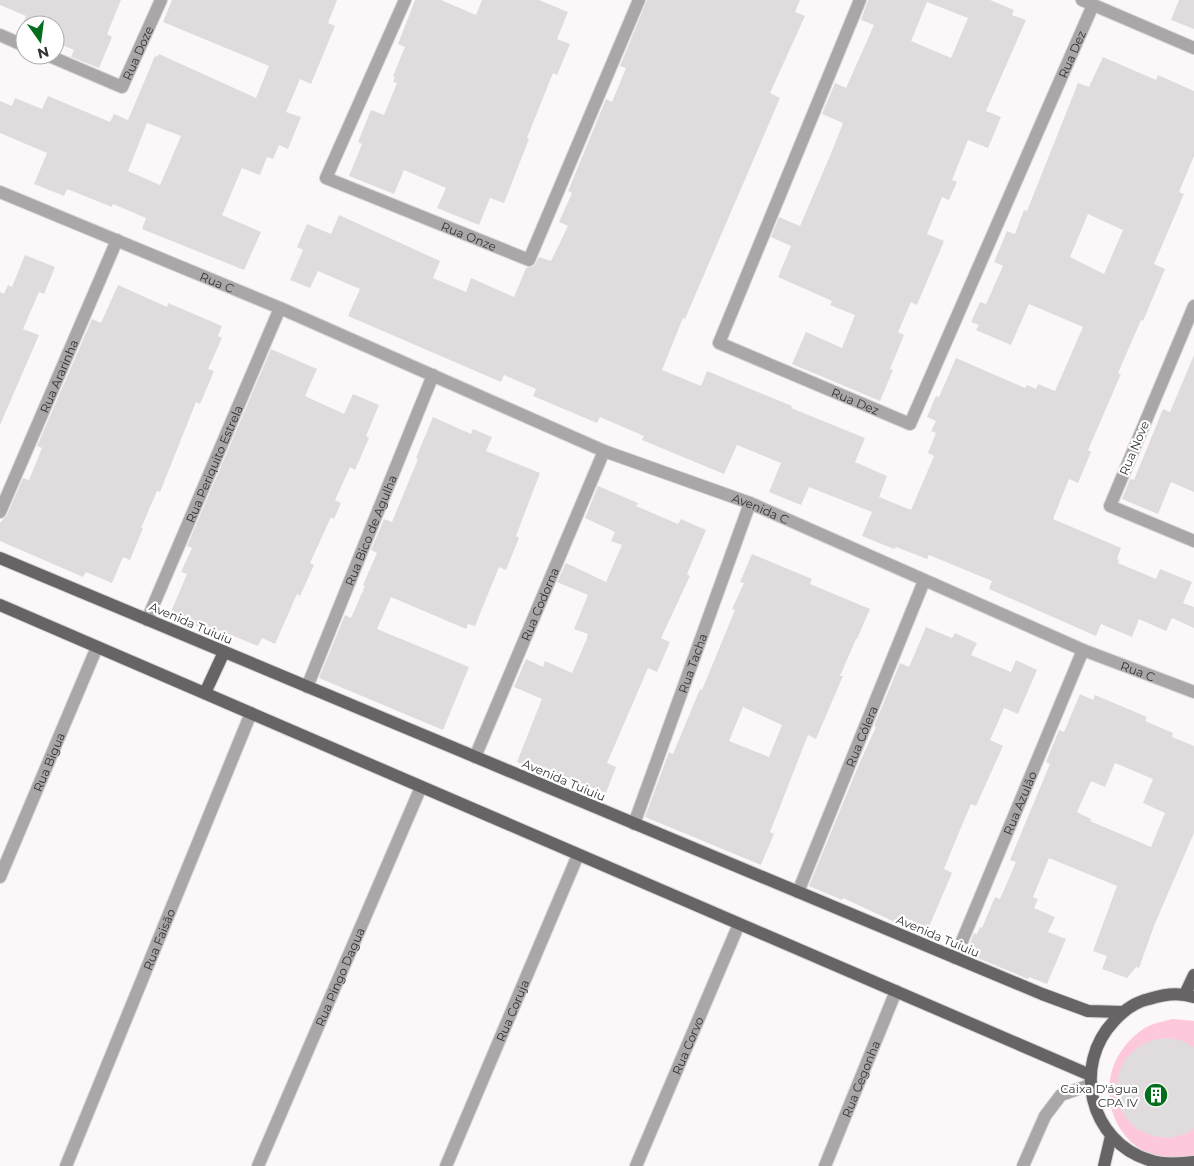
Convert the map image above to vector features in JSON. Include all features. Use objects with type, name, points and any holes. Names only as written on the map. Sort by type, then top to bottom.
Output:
[{"type":"main road","name":"Avenida Tuiuiu","points":[[0,558],[1042,994],[1088,1011],[1122,1012]]},
{"type":"main road","points":[[0,605],[896,991],[1090,1080]]},
{"type":"main road","points":[[205,693],[224,652]]},
{"type":"main road","points":[[1194,975],[1190,995],[1163,995],[1141,1001],[1122,1012],[1105,1030],[1094,1051],[1090,1080],[1096,1112],[1111,1136],[1128,1151],[1149,1160],[1170,1165],[1194,1162]]},
{"type":"main road","points":[[1104,1166],[1111,1136]]},
{"type":"street","name":"Rua Doze","points":[[65,63],[122,87],[161,0]]},
{"type":"street","name":"Rua Onze","points":[[405,0],[326,178],[530,260],[639,0]]},
{"type":"street","name":"Rua Dez","points":[[860,0],[719,343],[910,424],[1087,2]]},
{"type":"street","points":[[1087,2],[1194,48]]},
{"type":"street","points":[[0,35],[15,42]]},
{"type":"street","name":"Rua C","points":[[0,192],[280,308],[434,375]]},
{"type":"street","name":"Rua Ararinha","points":[[0,512],[117,240]]},
{"type":"street","name":"Rua Nove","points":[[1194,306],[1110,506],[1194,541]]},
{"type":"street","name":"Rua Periquito Estrela","points":[[147,620],[280,308]]},
{"type":"street","name":"Avenida C","points":[[434,375],[604,451],[750,503],[1083,650]]},
{"type":"street","name":"Rua Bico de Agulha","points":[[307,687],[434,375]]},
{"type":"street","name":"Rua Codorna","points":[[475,757],[604,451]]},
{"type":"street","name":"Rua Tacha","points":[[634,824],[750,503]]},
{"type":"street","name":"Rua Cólera","points":[[798,892],[924,580]]},
{"type":"street","name":"Rua Bigua","points":[[0,877],[97,647]]},
{"type":"street","name":"Rua C","points":[[1083,650],[1194,692]]},
{"type":"street","name":"Rua Azulão","points":[[955,958],[1083,650]]},
{"type":"street","name":"Rua Faisão","points":[[66,1166],[252,713]]},
{"type":"street","name":"Rua Pingo Dagua","points":[[258,1166],[421,787]]},
{"type":"street","name":"Rua Coruja","points":[[446,1166],[578,855]]},
{"type":"street","name":"Rua Corvo","points":[[636,1166],[739,924]]},
{"type":"street","name":"Rua Cegonha","points":[[825,1166],[896,991]]},
{"type":"street","points":[[1023,1166],[1045,1116],[1061,1095],[1090,1080]]},
{"type":"shaded area","name":"Caixa D'água CPA IV","points":[[1173,1019],[1194,1021],[1194,1158],[1164,1158],[1149,1154],[1136,1146],[1118,1125],[1110,1100],[1111,1074],[1115,1062],[1125,1046],[1147,1027]]},
{"type":"building","points":[[0,0],[121,0],[107,34],[112,37],[99,68],[71,57],[74,50],[65,46],[65,15],[24,15],[0,5]]},
{"type":"building","points":[[172,0],[337,0],[328,23],[335,26],[311,84],[300,79],[286,112],[301,117],[288,149],[279,145],[273,159],[267,157],[260,175],[242,168],[222,215],[261,232],[244,270],[142,229],[146,218],[113,204],[112,207],[67,189],[64,196],[34,184],[47,153],[0,133],[0,101],[12,106],[15,98],[42,109],[48,96],[110,122],[114,114],[128,120],[155,56],[157,57],[159,54],[256,98],[269,66],[163,22]],"holes":[[[147,123],[181,136],[160,185],[128,171]]]},
{"type":"building","points":[[415,0],[441,0],[476,15],[482,0],[539,0],[568,12],[557,39],[570,44],[557,75],[553,73],[504,203],[490,198],[479,225],[437,208],[446,188],[404,170],[394,194],[349,176],[362,144],[358,142],[371,110],[384,115],[397,83],[393,82],[395,77],[393,76],[405,47],[398,44]]},
{"type":"building","points":[[647,0],[800,0],[795,12],[805,16],[770,93],[780,98],[662,370],[701,386],[707,371],[865,438],[855,462],[887,476],[879,497],[911,510],[934,456],[928,453],[936,433],[931,431],[936,421],[927,417],[936,396],[939,397],[956,358],[1025,388],[1027,385],[1036,389],[1038,384],[1055,391],[1083,327],[1029,304],[1011,345],[976,330],[979,325],[971,322],[980,302],[986,304],[1003,266],[994,262],[1007,231],[1015,234],[1024,210],[1027,211],[1078,83],[1089,87],[1103,57],[1156,80],[1158,75],[1194,91],[1194,156],[1179,192],[1184,194],[1154,264],[1165,269],[1118,373],[1121,374],[1088,450],[1091,452],[1078,483],[1069,479],[1053,519],[1121,548],[1117,559],[1119,560],[1118,563],[1156,579],[1160,569],[1192,582],[1183,603],[1194,607],[1194,628],[1172,618],[1166,631],[1139,619],[1132,637],[1101,624],[1096,636],[989,589],[992,581],[929,555],[927,559],[896,547],[894,549],[862,536],[872,512],[809,487],[801,505],[769,492],[781,463],[737,445],[724,474],[642,440],[644,436],[600,417],[597,423],[533,396],[536,389],[504,375],[501,382],[348,316],[360,289],[318,271],[310,288],[290,280],[303,250],[297,247],[307,224],[331,234],[339,215],[440,261],[433,278],[466,292],[471,278],[514,297],[526,268],[534,266],[539,257],[551,261],[568,226],[559,222],[572,193],[568,191],[606,99],[612,102],[626,68],[620,66]],"holes":[[[1088,214],[1123,230],[1104,274],[1070,257]]]},
{"type":"building","points":[[868,0],[990,0],[1014,10],[1012,15],[1026,20],[986,111],[1001,117],[988,148],[968,140],[952,180],[957,182],[949,200],[942,197],[927,234],[944,241],[917,305],[911,302],[898,332],[904,335],[890,369],[893,370],[880,401],[792,364],[806,332],[842,348],[855,315],[830,305],[832,301],[778,277],[791,246],[771,237],[779,217],[800,226],[832,151],[843,123],[822,114],[835,83],[846,88],[874,25],[861,20]],"holes":[[[927,2],[968,18],[951,58],[911,41]]]},
{"type":"building","points":[[1179,0],[1194,0],[1194,29],[1171,20]]},
{"type":"building","points":[[25,255],[55,267],[44,294],[39,292],[23,329],[39,335],[0,425],[0,292],[4,294],[8,285],[12,287]]},
{"type":"building","points":[[118,285],[167,307],[168,303],[222,326],[218,336],[222,338],[208,369],[214,371],[200,404],[196,402],[160,492],[157,491],[141,528],[143,528],[130,560],[123,557],[112,583],[86,572],[83,577],[0,541],[0,523],[7,515],[23,478],[29,480],[42,448],[37,446],[92,319],[101,323]]},
{"type":"building","points":[[271,349],[317,369],[305,396],[344,414],[353,394],[379,405],[366,436],[369,438],[355,470],[350,467],[335,500],[341,503],[334,519],[331,517],[310,563],[314,565],[300,596],[297,594],[275,644],[262,638],[258,646],[219,630],[217,635],[170,614],[187,574],[181,572],[192,548],[187,546]]},
{"type":"building","points":[[1194,355],[1194,492],[1171,482],[1158,514],[1122,499],[1130,479],[1134,480],[1163,409],[1170,412]]},
{"type":"building","points":[[433,417],[471,434],[473,429],[492,437],[486,451],[540,473],[516,536],[519,538],[506,570],[499,567],[475,626],[468,624],[466,629],[391,597],[377,629],[469,667],[443,730],[319,678],[345,615],[351,618],[365,586],[363,585],[377,553],[371,550],[384,519],[392,522]]},
{"type":"building","points":[[598,486],[638,503],[636,506],[678,524],[681,519],[706,530],[687,574],[690,576],[661,638],[670,642],[657,672],[648,668],[607,763],[616,767],[606,793],[561,775],[559,780],[517,762],[542,699],[514,687],[526,659],[543,667],[545,661],[572,673],[586,641],[588,634],[574,629],[588,595],[557,582],[566,563],[606,582],[622,545],[611,541],[615,532],[585,518]]},
{"type":"building","points":[[752,554],[812,579],[810,584],[870,609],[840,676],[843,676],[816,739],[808,735],[770,832],[774,834],[761,865],[645,817],[669,752],[673,754],[735,610],[732,609],[744,583],[740,582]],"holes":[[[743,707],[782,725],[769,757],[729,741]]]},
{"type":"building","points":[[926,627],[952,638],[955,633],[977,643],[971,655],[1011,672],[1016,660],[1037,670],[1018,714],[1004,708],[990,740],[1003,746],[976,806],[971,804],[957,837],[944,869],[952,873],[925,936],[843,898],[842,900],[809,886],[876,727],[874,726],[900,663],[909,667]]},
{"type":"building","points":[[1080,694],[1093,700],[1095,695],[1147,717],[1145,721],[1173,733],[1172,737],[1194,746],[1194,833],[1154,926],[1139,968],[1136,967],[1127,978],[1102,969],[1107,956],[1093,951],[1117,886],[1049,858],[1033,897],[1038,899],[1034,908],[1055,917],[1048,932],[1066,939],[1047,984],[1029,977],[1028,979],[966,953],[974,933],[977,934],[980,927],[982,928],[995,897],[1000,899],[1016,862],[1010,860],[1050,764],[1046,762],[1059,730],[1064,732]],"holes":[[[1115,763],[1153,779],[1143,803],[1165,813],[1151,847],[1090,821],[1091,819],[1077,812],[1091,781],[1105,787]]]},
{"type":"building","name":"Caixa D'água CPA IV","points":[[1168,1038],[1183,1041],[1194,1048],[1194,1128],[1186,1134],[1169,1138],[1152,1136],[1137,1129],[1125,1117],[1118,1103],[1116,1087],[1119,1072],[1126,1058],[1138,1047],[1152,1040]]},
{"type":"place","name":"Caixa D'água CPA IV","points":[[1156,1095]]}]
